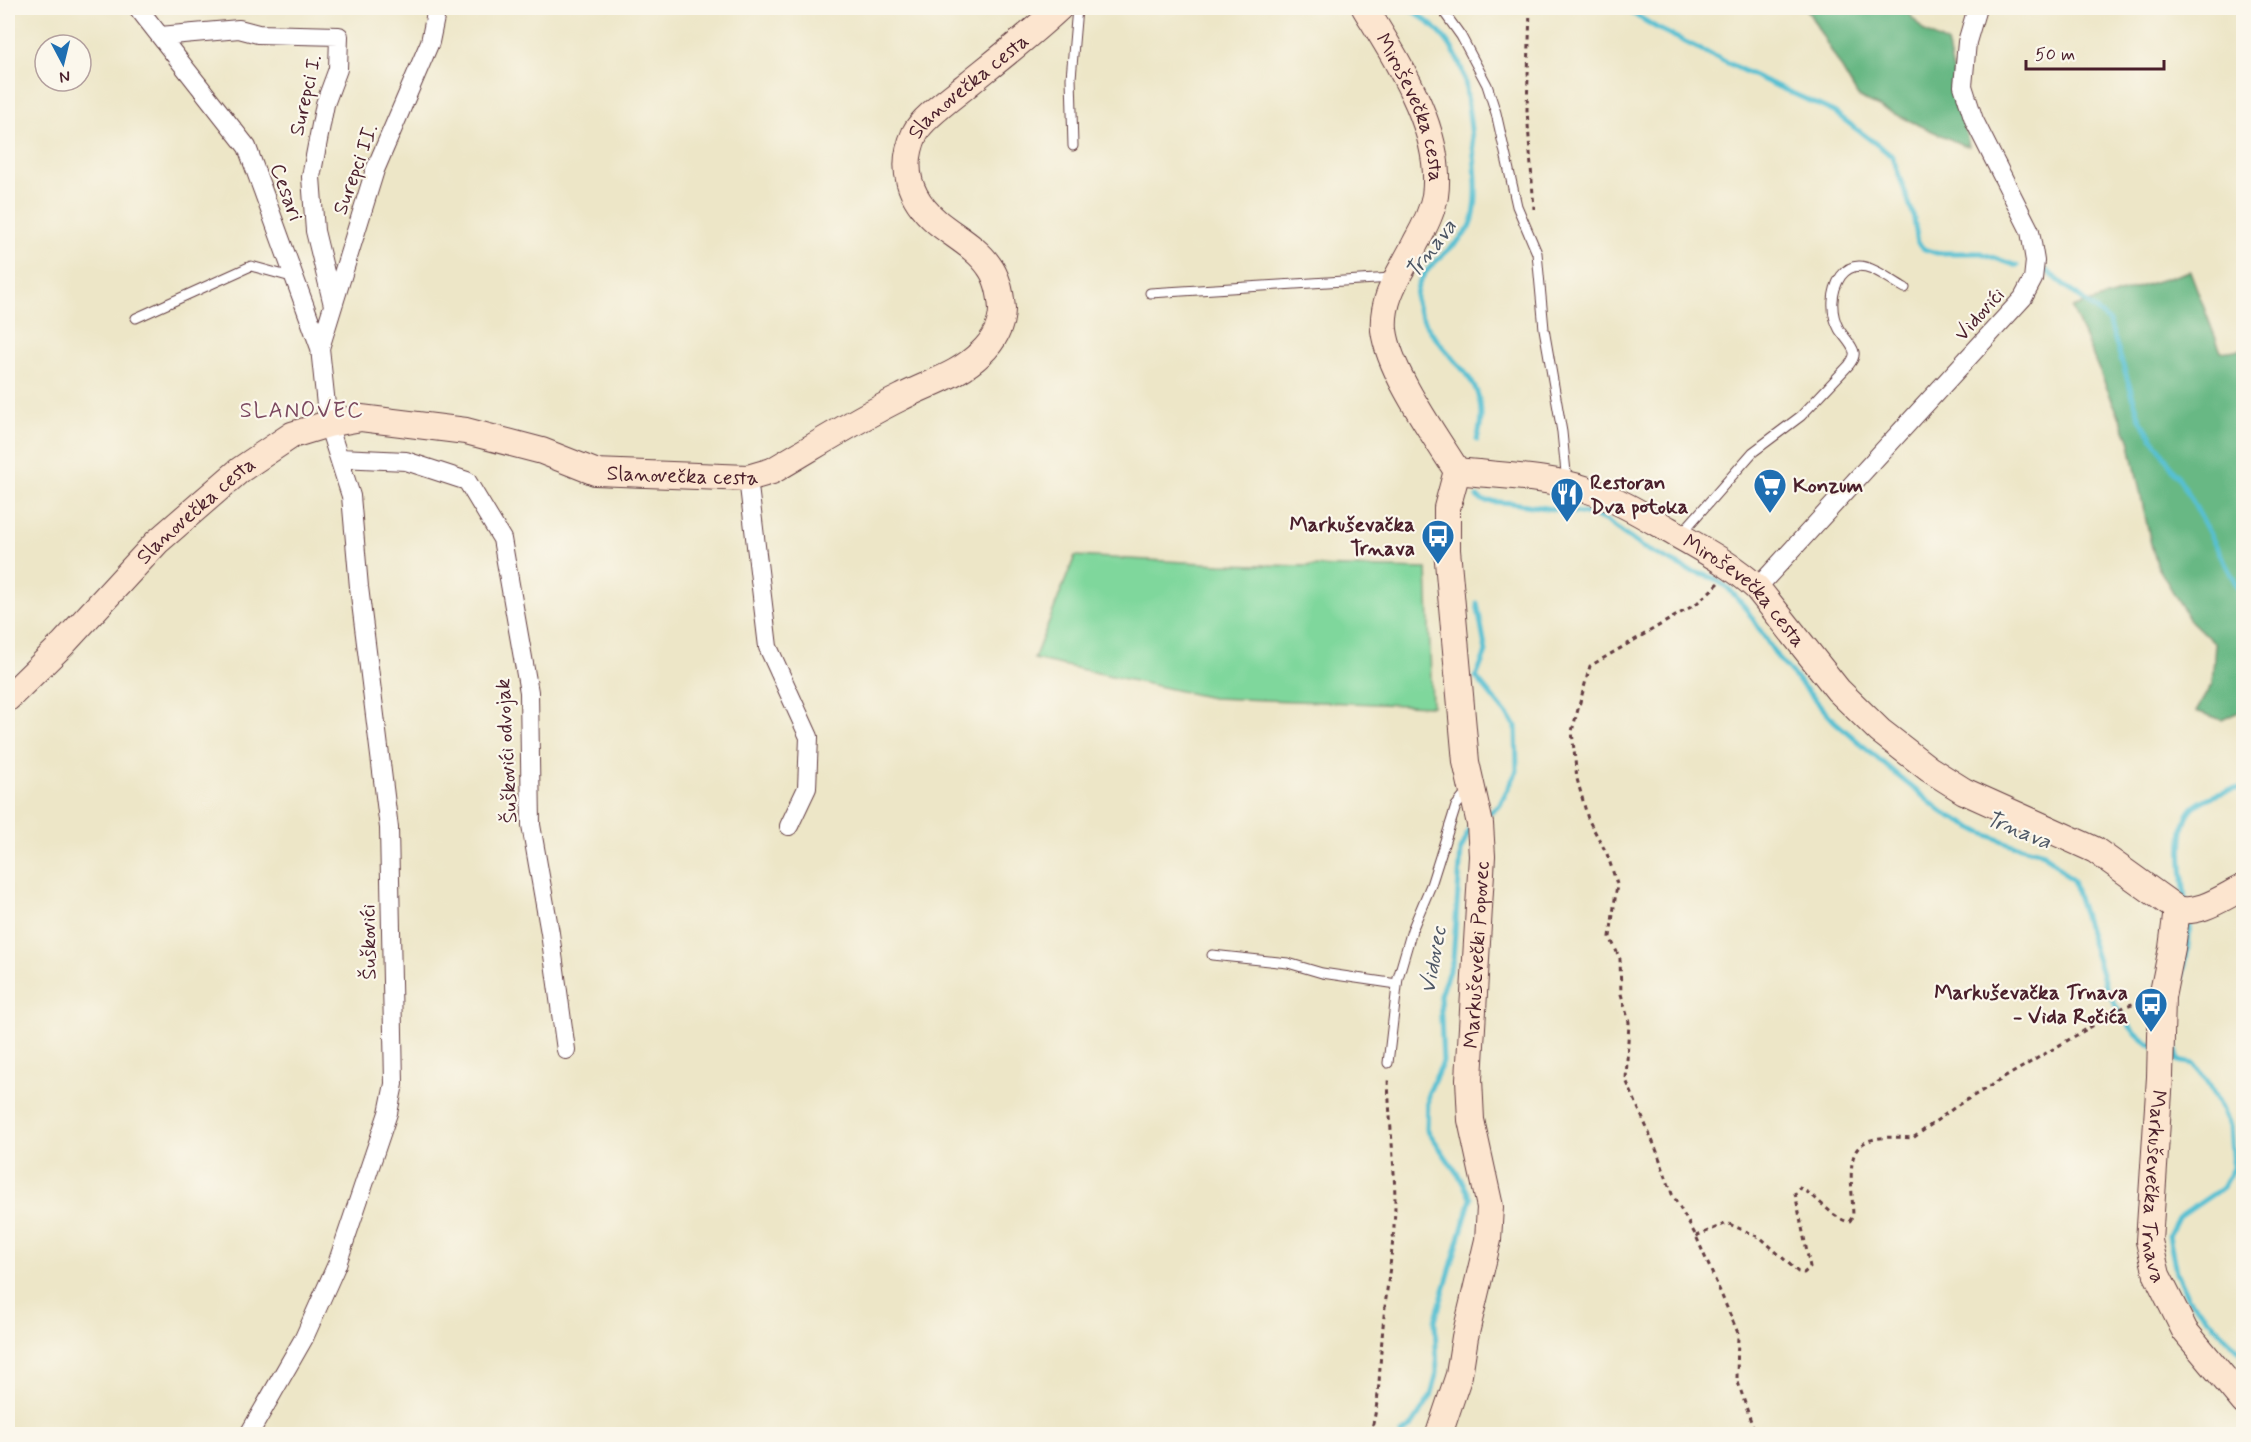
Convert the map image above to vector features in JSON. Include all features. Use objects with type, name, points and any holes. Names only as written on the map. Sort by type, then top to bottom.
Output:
[{"type":"street","name":"Cesari","points":[[138,8],[247,147],[320,348],[328,424]]},
{"type":"street","name":"Surepci II.","points":[[320,348],[375,170],[430,42],[437,8]]},
{"type":"street","name":"Slanovečka cesta","points":[[8,698],[63,644],[157,542],[240,470],[292,435],[328,424],[362,418],[466,431],[542,451],[595,472],[747,478],[771,471],[904,395],[943,380],[981,354],[996,335],[1002,312],[999,289],[989,266],[966,243],[937,222],[909,186],[907,163],[916,131],[939,107],[1059,8]]},
{"type":"street","name":"Miroševečka cesta","points":[[1365,8],[1406,77],[1435,159],[1434,199],[1426,222],[1395,278],[1384,309],[1384,330],[1389,355],[1418,410],[1457,471],[1586,489],[1627,505],[1742,573],[1757,588],[1838,690],[1880,731],[1921,763],[1964,791],[2095,850],[2177,909]]},
{"type":"street","name":"Vidovići","points":[[1757,588],[2023,298],[2032,279],[2035,261],[2030,231],[1978,129],[1963,86],[1967,42],[1977,8]]},
{"type":"street","name":"Surepci I.","points":[[160,36],[239,29],[258,34],[339,36],[338,69],[325,104],[311,177],[315,231],[333,305]]},
{"type":"street","name":"Šuškovići","points":[[249,1434],[304,1338],[337,1264],[388,1113],[394,1084],[389,828],[359,587],[351,496],[328,424]]},
{"type":"street","name":"Šuškovići odvojak","points":[[340,458],[406,461],[467,481],[501,539],[528,692],[531,825],[550,933],[566,1050]]},
{"type":"street","name":"Markuševečki Popovec","points":[[1439,1434],[1459,1375],[1465,1337],[1488,1240],[1490,1207],[1471,1120],[1469,1079],[1482,856],[1460,706],[1447,550],[1447,508],[1457,471]]},
{"type":"street","points":[[747,478],[768,647],[809,737],[807,788],[789,826]]},
{"type":"street","points":[[2177,909],[2185,911],[2200,908],[2244,887]]},
{"type":"street","name":"Markuševečka Trnava","points":[[2177,909],[2162,997],[2149,1242],[2157,1275],[2185,1331],[2244,1402]]},
{"type":"lane","points":[[1073,146],[1071,78],[1077,8]]},
{"type":"lane","points":[[1441,8],[1461,36],[1487,85],[1497,113],[1516,206],[1537,253],[1544,329],[1562,432],[1567,485]]},
{"type":"lane","points":[[1680,536],[1753,452],[1801,416],[1850,365],[1854,351],[1838,328],[1832,302],[1836,284],[1846,270],[1854,265],[1864,265],[1905,288]]},
{"type":"lane","points":[[136,318],[251,266],[295,278]]},
{"type":"lane","points":[[1150,293],[1395,278]]},
{"type":"lane","points":[[1388,1063],[1397,984],[1412,930],[1431,885],[1456,806],[1475,805]]},
{"type":"lane","points":[[1212,955],[1288,963],[1322,973],[1397,984]]},
{"type":"path","points":[[1530,8],[1527,110],[1535,219]]},
{"type":"path","points":[[1717,586],[1696,604],[1590,666],[1572,731],[1577,779],[1587,819],[1607,854],[1617,884],[1610,937],[1620,958],[1621,994],[1629,1022],[1626,1080],[1656,1149],[1672,1194],[1696,1236],[1738,1333],[1737,1379],[1755,1434]]},
{"type":"path","points":[[1696,1236],[1727,1223],[1761,1238],[1798,1272],[1804,1273],[1810,1267],[1795,1193],[1799,1188],[1809,1191],[1842,1221],[1849,1222],[1853,1216],[1850,1163],[1856,1151],[1866,1140],[1886,1136],[1913,1138],[1958,1105],[2126,1006]]},
{"type":"path","points":[[1370,1434],[1380,1377],[1382,1337],[1394,1241],[1395,1204],[1389,1122],[1388,1063]]},
{"type":"green space","points":[[1806,8],[1904,8],[1925,32],[1947,43],[1969,146],[1859,98]]},
{"type":"green space","points":[[2190,271],[2221,352],[2243,349],[2243,710],[2222,720],[2196,711],[2212,684],[2215,644],[2189,619],[2158,567],[2129,439],[2072,308]]},
{"type":"green space","points":[[1075,556],[1220,564],[1427,569],[1432,706],[1212,698],[1034,659]]},
{"type":"waterway","name":"Trnava","points":[[1409,8],[1434,27],[1450,45],[1460,64],[1466,86],[1476,173],[1473,220],[1461,238],[1427,271],[1417,291],[1416,302],[1427,326],[1469,377],[1476,390],[1481,420],[1477,440]]},
{"type":"waterway","points":[[1624,8],[1657,28],[1834,112],[1892,156],[1913,214],[1918,243],[1924,249],[1936,253],[1981,253],[2017,266]]},
{"type":"waterway","points":[[2047,271],[2109,321],[2140,419],[2186,489],[2244,599]]},
{"type":"waterway","name":"Trnava","points":[[1477,497],[1484,501],[1594,515],[1642,547],[1688,570],[1713,578],[1728,588],[1745,607],[1778,658],[1834,721],[1897,775],[1941,811],[1980,832],[2013,845],[2044,853],[2073,881],[2109,993],[2131,1028],[2154,1047]]},
{"type":"waterway","name":"Vidovec","points":[[1477,603],[1486,652],[1476,677],[1516,726],[1517,771],[1499,806],[1486,815]]},
{"type":"waterway","points":[[2185,899],[2182,836],[2189,812],[2207,799],[2244,787]]},
{"type":"waterway","name":"Vidovec","points":[[1401,1434],[1411,1427],[1431,1396],[1437,1373],[1435,1321],[1471,1198],[1459,1176],[1427,1130],[1428,1094],[1443,1062],[1440,995],[1453,960],[1461,850],[1469,829],[1472,827]]},
{"type":"waterway","points":[[2173,1015],[2186,959],[2189,924]]},
{"type":"waterway","points":[[2173,1040],[2179,1061]]},
{"type":"waterway","name":"Trnava","points":[[2167,1054],[2179,1061],[2194,1064],[2210,1086],[2230,1126],[2233,1168],[2222,1188],[2178,1218],[2169,1236],[2176,1272],[2188,1298],[2244,1356]]},
{"type":"place","name":"Konzum","points":[[1770,514]]},
{"type":"place","name":"Restoran Dva potoka","points":[[1567,523]]},
{"type":"place","name":"Markuševačka Trnava","points":[[1438,565]]},
{"type":"place","name":"Markuševačka Trnava - Vida Ročića","points":[[2151,1033]]},
{"type":"district","name":"SLANOVEC","points":[[302,409]]}]
